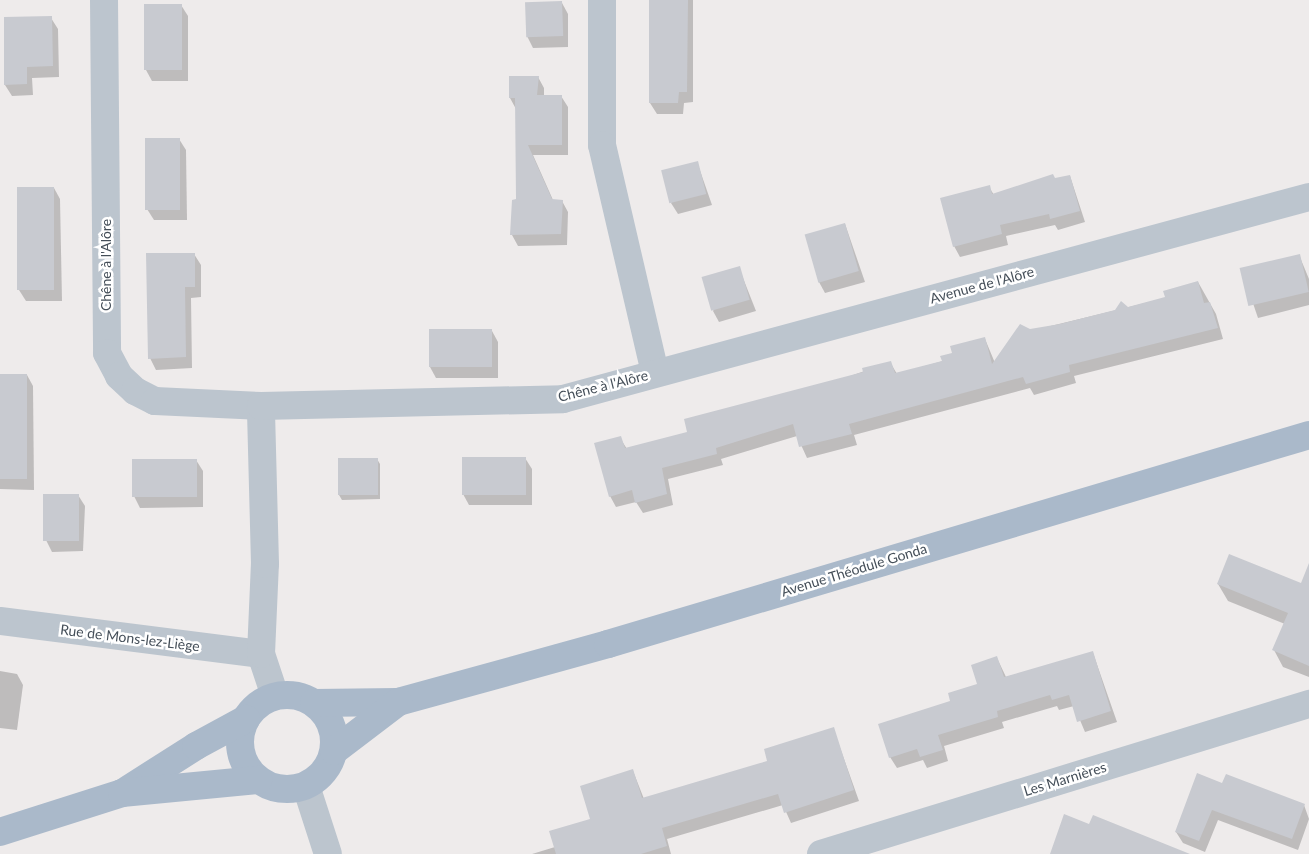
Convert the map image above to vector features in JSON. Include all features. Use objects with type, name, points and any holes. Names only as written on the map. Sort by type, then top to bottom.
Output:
[{"type":"main road","name":"Avenue Théodule Gonda","points":[[314,703],[398,702],[608,644],[1309,435]]},
{"type":"main road","points":[[0,832],[122,793],[258,780],[282,789],[306,786],[324,771],[334,750],[331,724],[314,703],[295,695],[275,696],[258,705],[246,719],[241,732],[241,752],[249,770],[258,780]]},
{"type":"main road","name":"Avenue Théodule Gonda","points":[[334,750],[398,702]]},
{"type":"main road","points":[[122,793],[196,746],[246,719]]},
{"type":"street","name":"Chêne à l'Alôre","points":[[104,0],[107,352],[119,376],[135,391],[154,401],[261,406],[563,399],[656,373],[602,145],[602,0]]},
{"type":"street","name":"Avenue de l'Alôre","points":[[656,373],[1309,197]]},
{"type":"street","points":[[261,406],[265,564],[261,654],[275,696]]},
{"type":"street","name":"Rue de Mons-lez-Liège","points":[[0,622],[261,654]]},
{"type":"street","name":"Les Marnières","points":[[821,854],[1309,704]]},
{"type":"street","points":[[306,786],[328,854]]},
{"type":"building","points":[[649,0],[688,0],[687,92],[679,92],[678,103],[649,103]]},
{"type":"building","points":[[562,1],[563,36],[526,37],[525,2]]},
{"type":"building","points":[[144,4],[182,4],[182,70],[144,70]]},
{"type":"building","points":[[52,16],[53,66],[27,67],[27,84],[4,85],[4,17]]},
{"type":"building","points":[[509,76],[539,76],[537,95],[562,95],[562,145],[528,145],[552,199],[563,200],[561,234],[510,235],[512,200],[516,199],[515,98],[509,98]]},
{"type":"building","points":[[145,138],[180,138],[180,210],[145,210]]},
{"type":"building","points":[[698,161],[706,194],[669,203],[661,170]]},
{"type":"building","points":[[1053,174],[1055,178],[1070,175],[1080,211],[1050,219],[1049,214],[1000,225],[1002,234],[953,247],[940,198],[990,185],[992,194]]},
{"type":"building","points":[[17,187],[54,187],[54,290],[17,290]]},
{"type":"building","points":[[845,223],[859,271],[818,283],[805,235]]},
{"type":"building","points":[[146,253],[195,253],[195,287],[185,287],[186,357],[148,359]]},
{"type":"building","points":[[1300,254],[1309,292],[1248,306],[1240,268]]},
{"type":"building","points":[[740,266],[750,300],[711,311],[702,277]]},
{"type":"building","points":[[1198,281],[1204,303],[1210,302],[1218,328],[1069,365],[1070,372],[1026,384],[1023,377],[849,424],[852,434],[799,447],[793,424],[716,448],[717,454],[662,468],[667,494],[635,503],[632,490],[609,497],[594,443],[621,436],[625,448],[687,432],[684,419],[863,372],[862,368],[891,361],[895,373],[942,361],[940,356],[952,353],[950,346],[985,337],[992,364],[1020,324],[1030,329],[1060,324],[1115,310],[1121,301],[1128,307],[1165,297],[1163,291]]},
{"type":"building","points":[[429,329],[492,329],[492,367],[429,367]]},
{"type":"building","points":[[0,374],[27,374],[27,479],[0,479]]},
{"type":"building","points":[[462,457],[526,457],[526,495],[462,495]]},
{"type":"building","points":[[338,458],[378,458],[378,495],[338,495]]},
{"type":"building","points":[[132,459],[197,459],[197,497],[132,497]]},
{"type":"building","points":[[43,494],[79,494],[79,541],[43,541]]},
{"type":"building","points":[[1229,554],[1301,583],[1309,563],[1309,666],[1272,650],[1288,613],[1217,584]]},
{"type":"building","points":[[1093,651],[1111,711],[1077,722],[1069,695],[1052,700],[1050,695],[997,711],[998,717],[938,735],[943,750],[920,757],[917,749],[889,758],[878,724],[950,701],[948,693],[977,684],[971,665],[997,656],[1004,677]]},
{"type":"building","points":[[834,727],[854,790],[784,813],[778,794],[662,828],[667,846],[641,854],[556,854],[549,831],[590,819],[580,786],[633,769],[642,798],[767,761],[764,749]]},
{"type":"building","points":[[1197,773],[1222,783],[1226,774],[1305,804],[1292,839],[1212,810],[1199,841],[1175,832]]},
{"type":"building","points":[[1064,814],[1089,824],[1093,815],[1190,854],[1050,854]]}]
